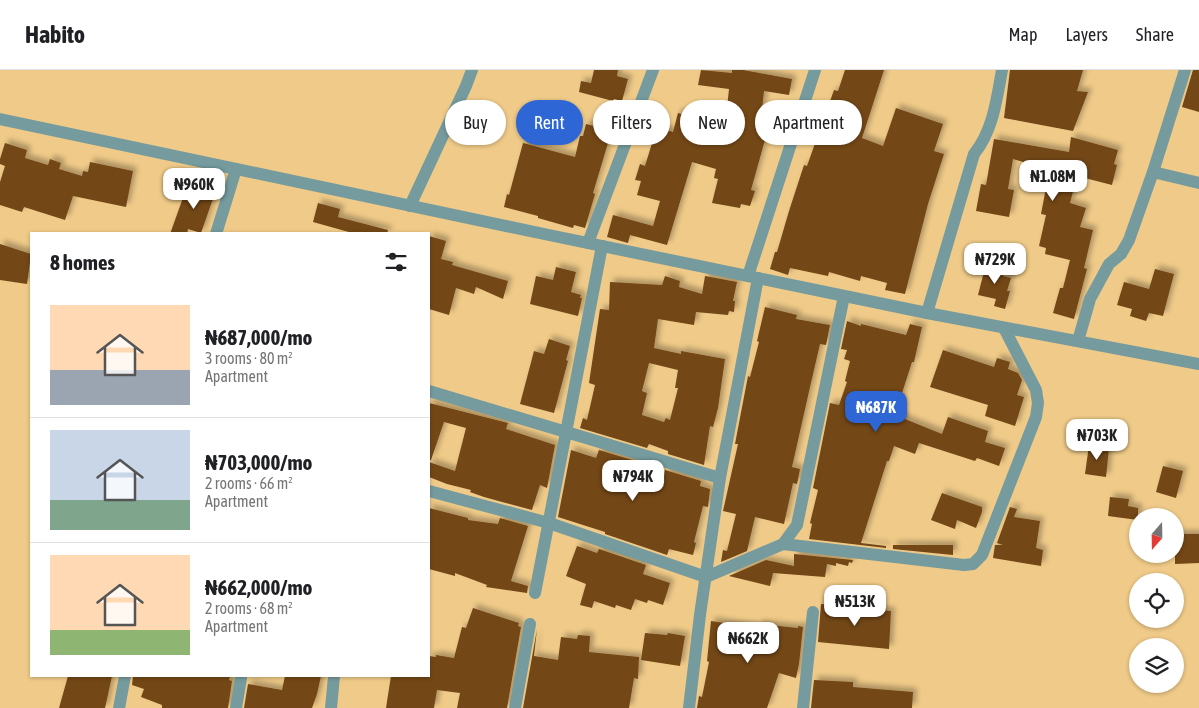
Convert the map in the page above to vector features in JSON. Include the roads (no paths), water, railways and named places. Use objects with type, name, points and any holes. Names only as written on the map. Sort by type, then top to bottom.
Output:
[{"type":"street","points":[[410,206],[472,70]]},
{"type":"street","points":[[588,243],[653,70]]},
{"type":"street","points":[[689,708],[700,615],[720,478],[753,277],[815,70]]},
{"type":"street","points":[[927,313],[974,154],[983,143],[989,126],[1002,70]]},
{"type":"street","points":[[1078,341],[1090,299],[1110,264],[1121,254],[1129,240],[1153,172],[1185,70]]},
{"type":"street","points":[[0,119],[927,313],[1199,364]]},
{"type":"street","points":[[217,232],[236,169]]},
{"type":"street","points":[[1153,172],[1199,183]]},
{"type":"street","points":[[535,593],[602,246]]},
{"type":"street","points":[[430,491],[549,523],[706,582],[782,544],[794,529],[799,517],[844,296]]},
{"type":"street","points":[[782,544],[964,565],[974,564],[982,555],[1036,417],[1038,402],[1036,390],[1004,328]]},
{"type":"street","points":[[430,391],[720,478]]},
{"type":"street","points":[[803,708],[813,612]]},
{"type":"street","points":[[515,708],[530,624]]},
{"type":"street","points":[[119,708],[125,677]]},
{"type":"street","points":[[331,708],[334,677]]},
{"type":"street","points":[[236,708],[241,678]]}]
